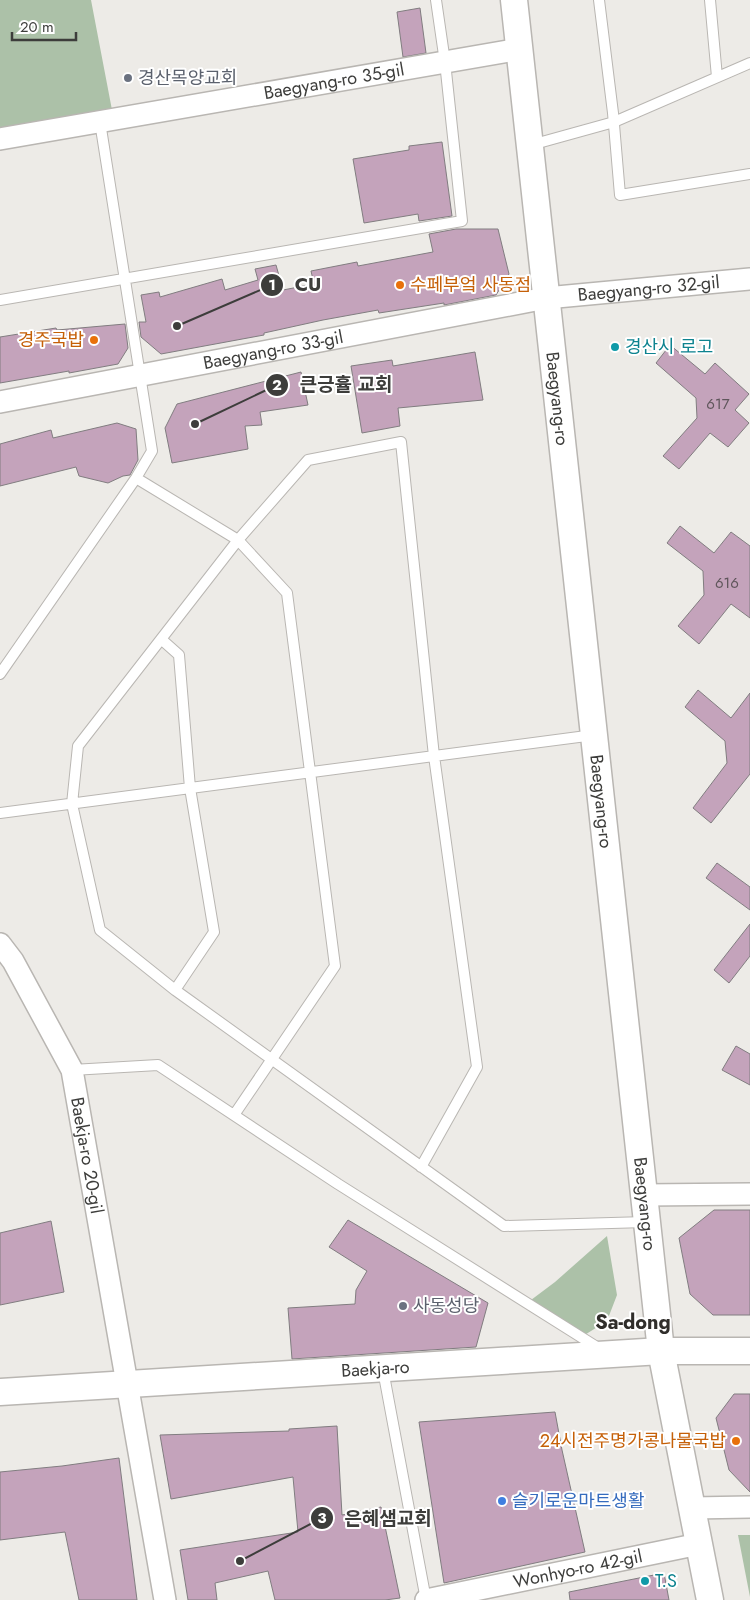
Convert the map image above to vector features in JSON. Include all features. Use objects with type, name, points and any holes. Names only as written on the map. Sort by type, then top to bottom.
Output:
[{"type":"street","name":"Baegyang-ro","points":[[514,0],[661,1350],[710,1600]]},
{"type":"street","name":"Baegyang-ro 35-gil","points":[[0,139],[520,49]]},
{"type":"street","name":"Baegyang-ro 32-gil","points":[[546,298],[750,279]]},
{"type":"street","name":"Baegyang-ro 33-gil","points":[[0,402],[546,298]]},
{"type":"street","name":"Baekja-ro 20-gil","points":[[0,944],[6,962],[72,1070],[165,1600]]},
{"type":"street","points":[[644,1195],[750,1194]]},
{"type":"street","name":"Baekja-ro","points":[[0,1392],[661,1350],[750,1350]]},
{"type":"street","points":[[692,1508],[750,1507]]},
{"type":"street","name":"Wonhyo-ro 42-gil","points":[[426,1600],[501,1592],[699,1544]]},
{"type":"lane","points":[[0,300],[462,221],[445,62],[436,0]]},
{"type":"lane","points":[[599,0],[614,122],[620,195],[750,174]]},
{"type":"lane","points":[[710,0],[718,77]]},
{"type":"lane","points":[[530,145],[614,122],[750,63]]},
{"type":"lane","points":[[0,674],[136,478],[152,451],[100,122]]},
{"type":"lane","points":[[421,1167],[477,1067],[434,756],[401,442],[308,460],[238,540],[78,746],[72,804],[100,930],[175,990],[272,1061],[421,1167],[504,1226],[647,1222]]},
{"type":"lane","points":[[136,478],[238,540],[288,593],[309,772],[335,966],[234,1115]]},
{"type":"lane","points":[[161,639],[180,654],[190,788],[214,932],[175,990]]},
{"type":"lane","points":[[0,813],[594,735]]},
{"type":"lane","points":[[72,1070],[158,1065],[338,1184],[608,1354]]},
{"type":"lane","points":[[383,1368],[426,1600]]},
{"type":"green space","points":[[0,0],[91,0],[112,110],[0,130]]},
{"type":"green space","points":[[607,1236],[617,1295],[607,1321],[583,1336],[527,1303],[555,1282]]},
{"type":"green space","points":[[738,1535],[750,1535],[750,1597]]},
{"type":"building","points":[[420,8],[426,53],[403,57],[397,12]]},
{"type":"building","points":[[442,142],[452,216],[419,221],[418,214],[364,223],[353,159],[409,150],[409,146]]},
{"type":"building","points":[[456,229],[498,229],[509,274],[496,295],[444,305],[444,303],[379,313],[378,310],[323,320],[264,333],[264,335],[161,354],[141,337],[139,322],[146,322],[141,295],[159,292],[160,297],[222,279],[225,290],[258,280],[255,269],[276,265],[283,290],[314,284],[311,271],[357,262],[358,266],[433,252],[429,234]]},
{"type":"building","points":[[125,324],[128,348],[118,364],[0,383],[0,337],[56,328],[57,330]]},
{"type":"building","points":[[670,345],[705,374],[715,363],[749,394],[735,410],[749,423],[728,447],[710,433],[679,469],[663,456],[697,418],[696,398],[656,363]]},
{"type":"building","points":[[475,352],[483,400],[398,408],[400,426],[362,433],[351,366],[392,360],[393,366]]},
{"type":"building","points":[[301,372],[308,405],[260,412],[262,425],[245,426],[248,449],[172,463],[165,428],[177,404]]},
{"type":"building","points":[[117,423],[136,429],[138,460],[130,475],[108,483],[79,476],[76,467],[0,486],[0,444],[51,430],[53,438]]},
{"type":"building","points":[[680,526],[714,553],[731,532],[750,546],[750,618],[731,604],[699,644],[678,626],[704,595],[703,571],[667,543]]},
{"type":"building","points":[[698,690],[731,718],[750,693],[750,774],[711,823],[693,808],[727,763],[725,741],[685,707]]},
{"type":"building","points":[[717,863],[750,887],[750,910],[706,878]]},
{"type":"building","points":[[750,924],[750,956],[729,983],[714,970]]},
{"type":"building","points":[[736,1046],[750,1054],[750,1085],[722,1070]]},
{"type":"building","points":[[714,1210],[750,1210],[750,1315],[713,1315],[690,1294],[679,1238]]},
{"type":"building","name":"사동성당","points":[[348,1220],[488,1303],[476,1347],[292,1359],[288,1308],[355,1304],[356,1290],[367,1271],[329,1247]]},
{"type":"building","points":[[51,1221],[64,1292],[0,1305],[0,1233]]},
{"type":"building","name":"24시전주명가콩나물국밥","points":[[734,1394],[750,1394],[750,1492],[729,1470],[716,1418]]},
{"type":"building","name":"슬기로운마트생활","points":[[555,1412],[585,1552],[444,1583],[419,1422]]},
{"type":"building","points":[[337,1426],[342,1515],[381,1507],[400,1598],[385,1600],[275,1600],[268,1571],[215,1583],[217,1600],[188,1600],[180,1550],[298,1532],[293,1477],[171,1499],[160,1435],[289,1431],[289,1429]]},
{"type":"building","points":[[119,1458],[137,1600],[79,1600],[65,1532],[0,1540],[0,1472]]},
{"type":"building","name":"T.S","points":[[664,1573],[669,1600],[570,1600],[569,1592]]},
{"type":"place","name":"경산목양교회","points":[[128,78]]},
{"type":"place","name":"수페부엌 사동점","points":[[400,285]]},
{"type":"place","name":"CU","points":[[177,326]]},
{"type":"place","name":"경주국밥","points":[[94,340]]},
{"type":"place","name":"경산시 로고","points":[[615,347]]},
{"type":"place","name":"큰긍휼 교회","points":[[195,424]]},
{"type":"place","name":"사동성당","points":[[403,1306]]},
{"type":"place","name":"24시전주명가콩나물국밥","points":[[736,1441]]},
{"type":"place","name":"슬기로운마트생활","points":[[502,1501]]},
{"type":"place","name":"은혜샘교회","points":[[240,1561]]},
{"type":"place","name":"T.S","points":[[645,1581]]},
{"type":"district","name":"Sa-dong","points":[[633,1322]]}]
